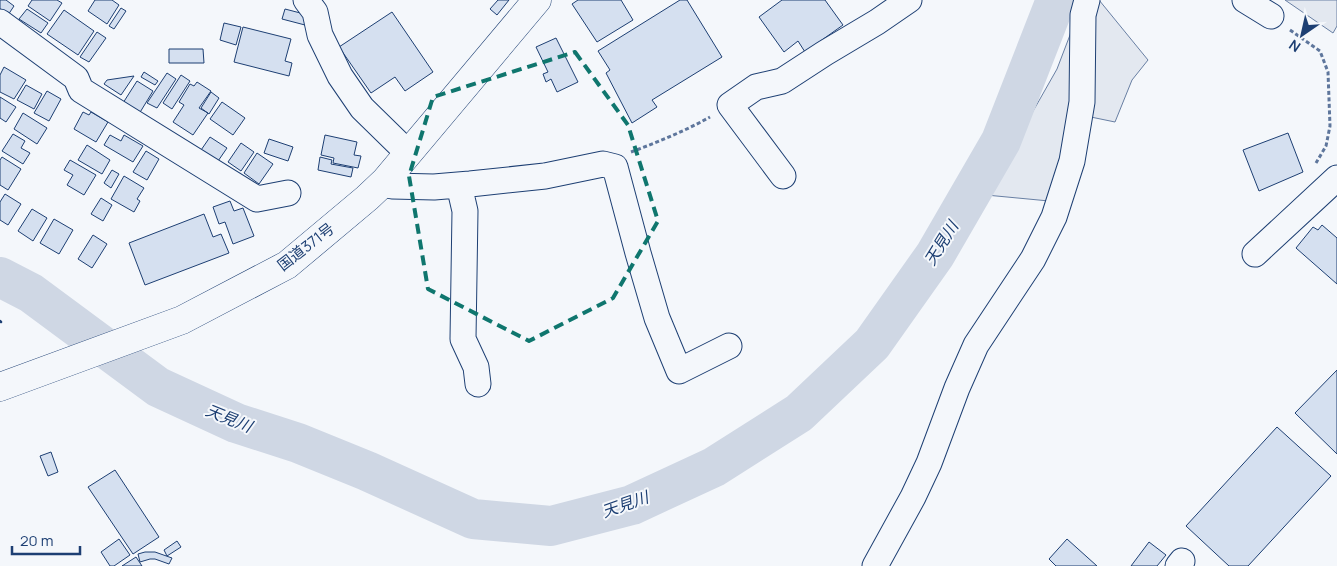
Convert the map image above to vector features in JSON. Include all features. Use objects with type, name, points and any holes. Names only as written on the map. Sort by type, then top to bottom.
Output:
[{"type":"highway","name":"国道371号","points":[[0,387],[182,320],[287,266],[385,181],[537,0]]},
{"type":"street","points":[[306,0],[315,12],[320,35],[340,76],[362,108],[408,153]]},
{"type":"street","points":[[783,176],[730,105],[756,87],[782,81],[909,0]]},
{"type":"street","points":[[875,566],[913,497],[929,463],[957,388],[976,345],[1033,259],[1054,218],[1072,161],[1082,102],[1083,15],[1087,0]]},
{"type":"street","points":[[1245,0],[1271,16]]},
{"type":"street","points":[[0,22],[76,78],[81,90],[258,199],[288,193]]},
{"type":"street","points":[[385,181],[392,186],[434,187],[545,176],[603,164],[616,168],[657,318],[679,371],[729,346]]},
{"type":"street","points":[[1255,254],[1337,178]]},
{"type":"street","points":[[459,185],[465,211],[463,339],[476,367],[478,384]]},
{"type":"path","points":[[1271,16],[1320,51],[1328,72],[1330,126],[1326,146],[1313,169]]},
{"type":"path","points":[[603,164],[696,125],[730,105]]},
{"type":"highlighted area","points":[[575,52],[628,125],[658,221],[613,298],[529,341],[428,289],[409,176],[433,97]]},
{"type":"shaded area","points":[[1099,0],[1148,60],[1132,80],[1115,122],[1086,116],[1088,54]]},
{"type":"shaded area","points":[[1285,0],[1337,0],[1337,26],[1333,33]]},
{"type":"shaded area","points":[[1075,16],[1078,90],[1049,201],[986,195],[1002,168],[1014,141],[1057,69]]},
{"type":"building","points":[[0,0],[6,0],[14,6],[8,15],[0,9]]},
{"type":"building","points":[[32,0],[57,0],[62,3],[50,21],[28,6]]},
{"type":"building","points":[[95,0],[112,0],[119,5],[107,24],[88,11]]},
{"type":"building","points":[[498,0],[509,0],[497,15],[490,9]]},
{"type":"building","points":[[578,0],[621,0],[633,20],[597,42],[572,4]]},
{"type":"building","points":[[680,0],[687,0],[722,57],[652,100],[657,107],[632,123],[606,73],[610,70],[598,51]]},
{"type":"building","points":[[782,0],[825,0],[843,25],[805,52],[798,41],[784,52],[759,17]]},
{"type":"building","points":[[121,8],[126,11],[114,29],[109,26]]},
{"type":"building","points":[[27,9],[48,23],[41,33],[19,19]]},
{"type":"building","points":[[285,9],[308,15],[305,25],[282,19]]},
{"type":"building","points":[[64,10],[94,31],[78,55],[47,34]]},
{"type":"building","points":[[392,12],[433,72],[405,91],[395,77],[371,93],[339,47]]},
{"type":"building","points":[[224,23],[241,27],[236,45],[220,40]]},
{"type":"building","points":[[243,27],[291,39],[285,61],[292,63],[289,76],[234,62]]},
{"type":"building","points":[[97,32],[106,38],[89,62],[80,57]]},
{"type":"building","points":[[556,38],[578,82],[557,92],[551,79],[546,82],[543,74],[548,72],[536,47]]},
{"type":"building","points":[[169,49],[203,49],[204,63],[169,63]]},
{"type":"building","points":[[4,67],[26,80],[14,99],[0,92],[0,75]]},
{"type":"building","points":[[144,72],[158,81],[155,85],[141,77]]},
{"type":"building","points":[[167,73],[176,79],[157,108],[147,103]]},
{"type":"building","points":[[181,75],[190,81],[172,109],[163,103]]},
{"type":"building","points":[[134,76],[121,95],[104,84],[107,80]]},
{"type":"building","points":[[137,81],[153,91],[139,114],[123,103]]},
{"type":"building","points":[[197,82],[211,91],[199,108],[208,113],[193,135],[173,122],[184,105],[179,102],[190,84],[194,86]]},
{"type":"building","points":[[26,85],[42,94],[34,109],[17,100]]},
{"type":"building","points":[[47,91],[61,99],[49,121],[34,113]]},
{"type":"building","points":[[211,92],[219,98],[209,114],[201,108]]},
{"type":"building","points":[[0,97],[16,107],[6,122],[0,118]]},
{"type":"building","points":[[222,102],[245,118],[233,135],[210,119]]},
{"type":"building","points":[[83,112],[89,115],[91,112],[108,122],[96,142],[74,129]]},
{"type":"building","points":[[23,113],[47,128],[37,144],[14,129]]},
{"type":"building","points":[[1288,133],[1303,172],[1259,191],[1243,150]]},
{"type":"building","points":[[13,134],[25,141],[21,148],[30,153],[23,164],[2,151]]},
{"type":"building","points":[[110,135],[121,141],[124,135],[143,146],[133,162],[104,145]]},
{"type":"building","points":[[325,135],[357,142],[354,155],[361,156],[358,168],[333,163],[334,158],[321,155]]},
{"type":"building","points":[[210,137],[227,148],[216,164],[199,153]]},
{"type":"building","points":[[269,139],[293,147],[288,161],[264,153]]},
{"type":"building","points":[[241,143],[254,152],[241,171],[228,162]]},
{"type":"building","points":[[87,145],[110,160],[102,174],[78,160]]},
{"type":"building","points":[[146,151],[159,159],[147,180],[133,172]]},
{"type":"building","points":[[257,153],[273,164],[259,184],[244,173]]},
{"type":"building","points":[[2,157],[21,169],[8,190],[0,185],[0,160]]},
{"type":"building","points":[[320,157],[332,160],[331,164],[353,168],[351,177],[318,170]]},
{"type":"building","points":[[70,160],[96,175],[84,195],[67,185],[73,175],[64,170]]},
{"type":"building","points":[[112,170],[119,174],[111,188],[104,183]]},
{"type":"building","points":[[124,176],[144,188],[137,199],[140,201],[134,212],[111,199]]},
{"type":"building","points":[[5,194],[21,204],[8,225],[0,220],[0,202]]},
{"type":"building","points":[[101,198],[112,205],[103,221],[91,214]]},
{"type":"building","points":[[230,201],[234,211],[243,208],[254,236],[233,244],[225,222],[219,224],[213,207]]},
{"type":"building","points":[[32,209],[47,218],[33,241],[18,231]]},
{"type":"building","points":[[204,214],[213,237],[221,234],[229,253],[145,285],[129,243]]},
{"type":"building","points":[[54,219],[73,230],[59,254],[40,243]]},
{"type":"building","points":[[1322,225],[1337,238],[1337,284],[1296,248],[1313,227],[1318,230]]},
{"type":"building","points":[[93,235],[107,244],[92,268],[78,259]]},
{"type":"building","points":[[1337,370],[1337,454],[1295,413]]},
{"type":"building","points":[[1277,427],[1331,476],[1248,566],[1229,566],[1186,526]]},
{"type":"building","points":[[51,452],[58,472],[48,476],[40,456]]},
{"type":"building","points":[[115,470],[159,537],[133,554],[88,487]]},
{"type":"building","points":[[119,539],[130,555],[114,566],[110,566],[101,552]]},
{"type":"building","points":[[1067,539],[1097,566],[1056,566],[1049,559]]},
{"type":"building","points":[[177,541],[181,547],[167,556],[164,550]]},
{"type":"building","points":[[1149,542],[1166,555],[1157,566],[1131,566]]},
{"type":"building","points":[[155,552],[172,558],[169,564],[155,559],[140,562],[138,554]]},
{"type":"building","points":[[136,557],[142,566],[122,566]]},
{"type":"waterway","name":"天見川","points":[[0,277],[31,293],[158,387],[236,423],[298,443],[367,471],[473,519],[551,526],[632,505],[714,467],[799,413],[872,344],[935,255],[1001,141],[1056,0]]}]
